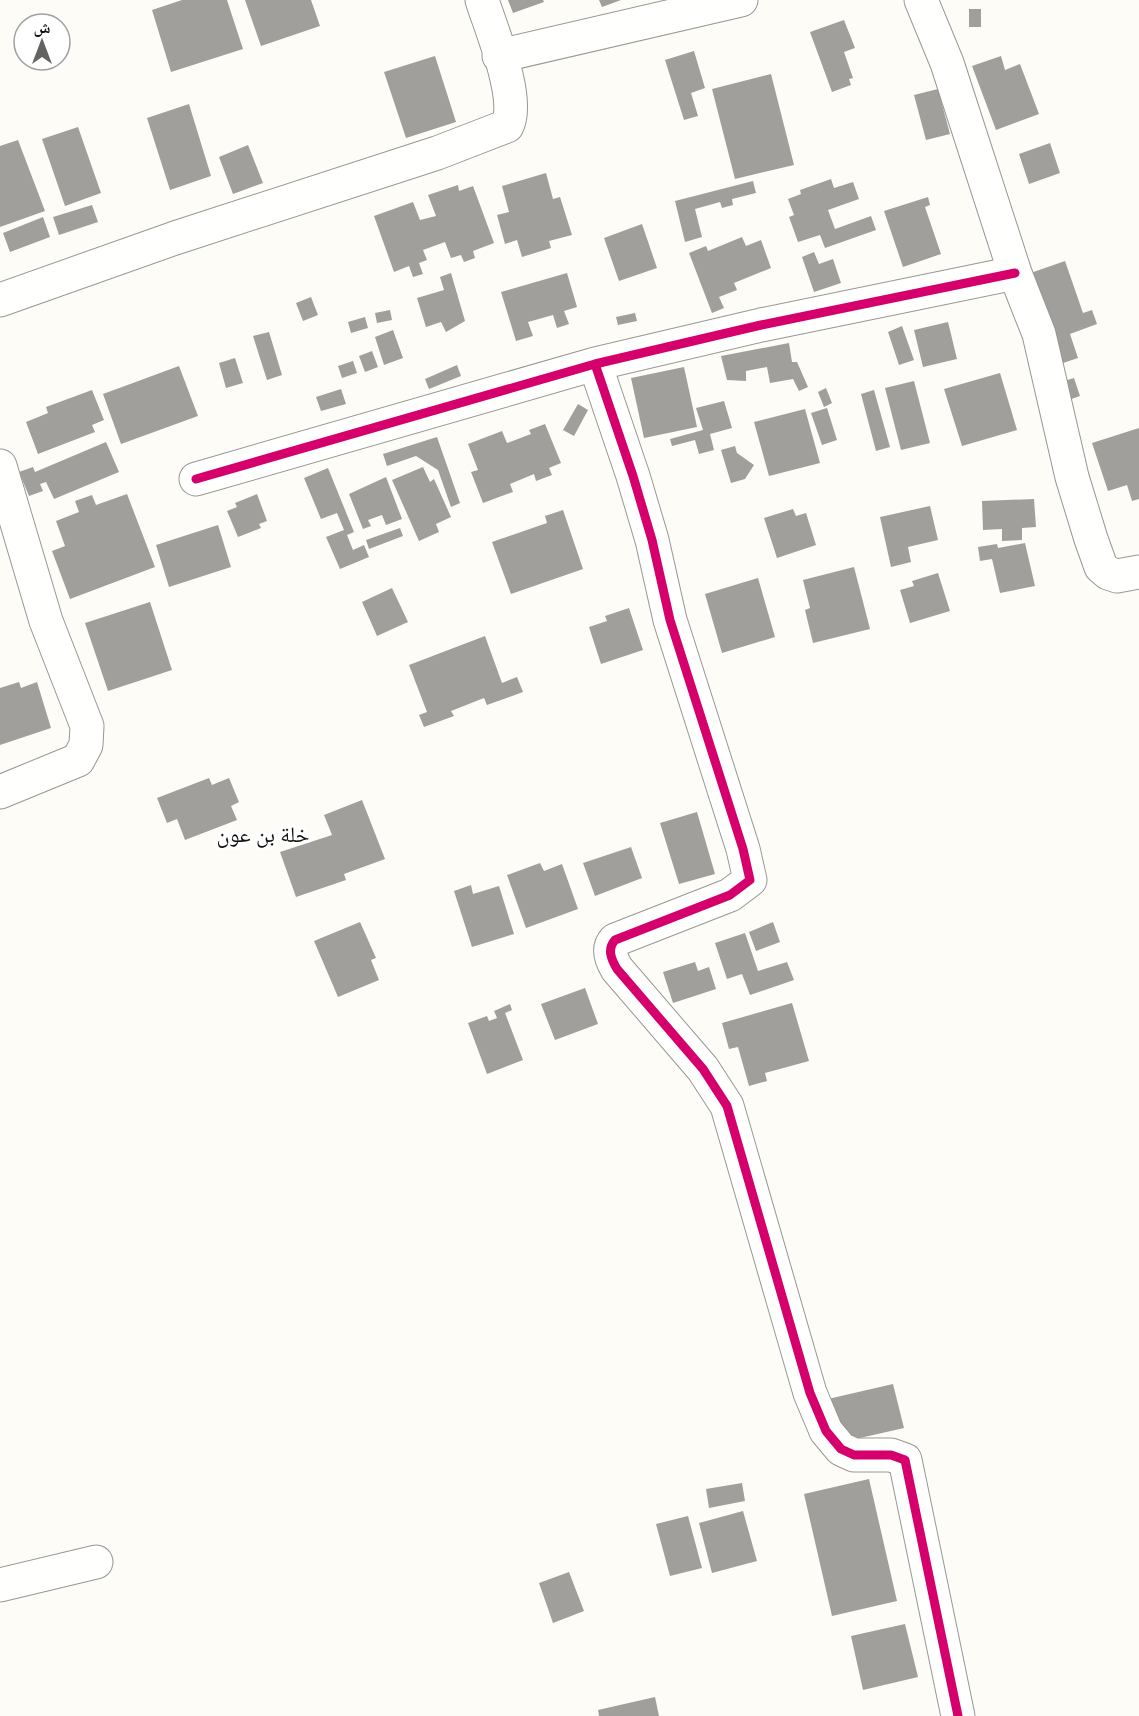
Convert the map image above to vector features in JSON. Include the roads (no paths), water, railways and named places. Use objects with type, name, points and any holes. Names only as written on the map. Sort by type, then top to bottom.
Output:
[{"type":"street","points":[[0,300],[175,238],[437,153],[507,126],[512,118],[509,92],[482,0]]},
{"type":"street","points":[[499,56],[741,0]]},
{"type":"street","points":[[921,0],[951,73],[1016,273],[1039,334],[1072,477],[1101,567],[1117,576],[1139,572]]},
{"type":"street","points":[[196,479],[595,364],[761,325],[1016,273]]},
{"type":"street","points":[[595,364],[633,476],[652,540],[670,620],[743,849],[750,880],[730,895],[615,940],[611,945],[610,953],[616,969],[703,1069],[727,1106],[810,1393],[826,1431],[841,1449],[854,1455],[891,1455],[905,1460],[958,1716]]},
{"type":"street","points":[[0,466],[46,621],[87,726],[86,745],[78,760],[0,792]]},
{"type":"street","points":[[0,1585],[96,1562]]},
{"type":"district","name":"خلة بن عون","points":[[263,833]]}]
